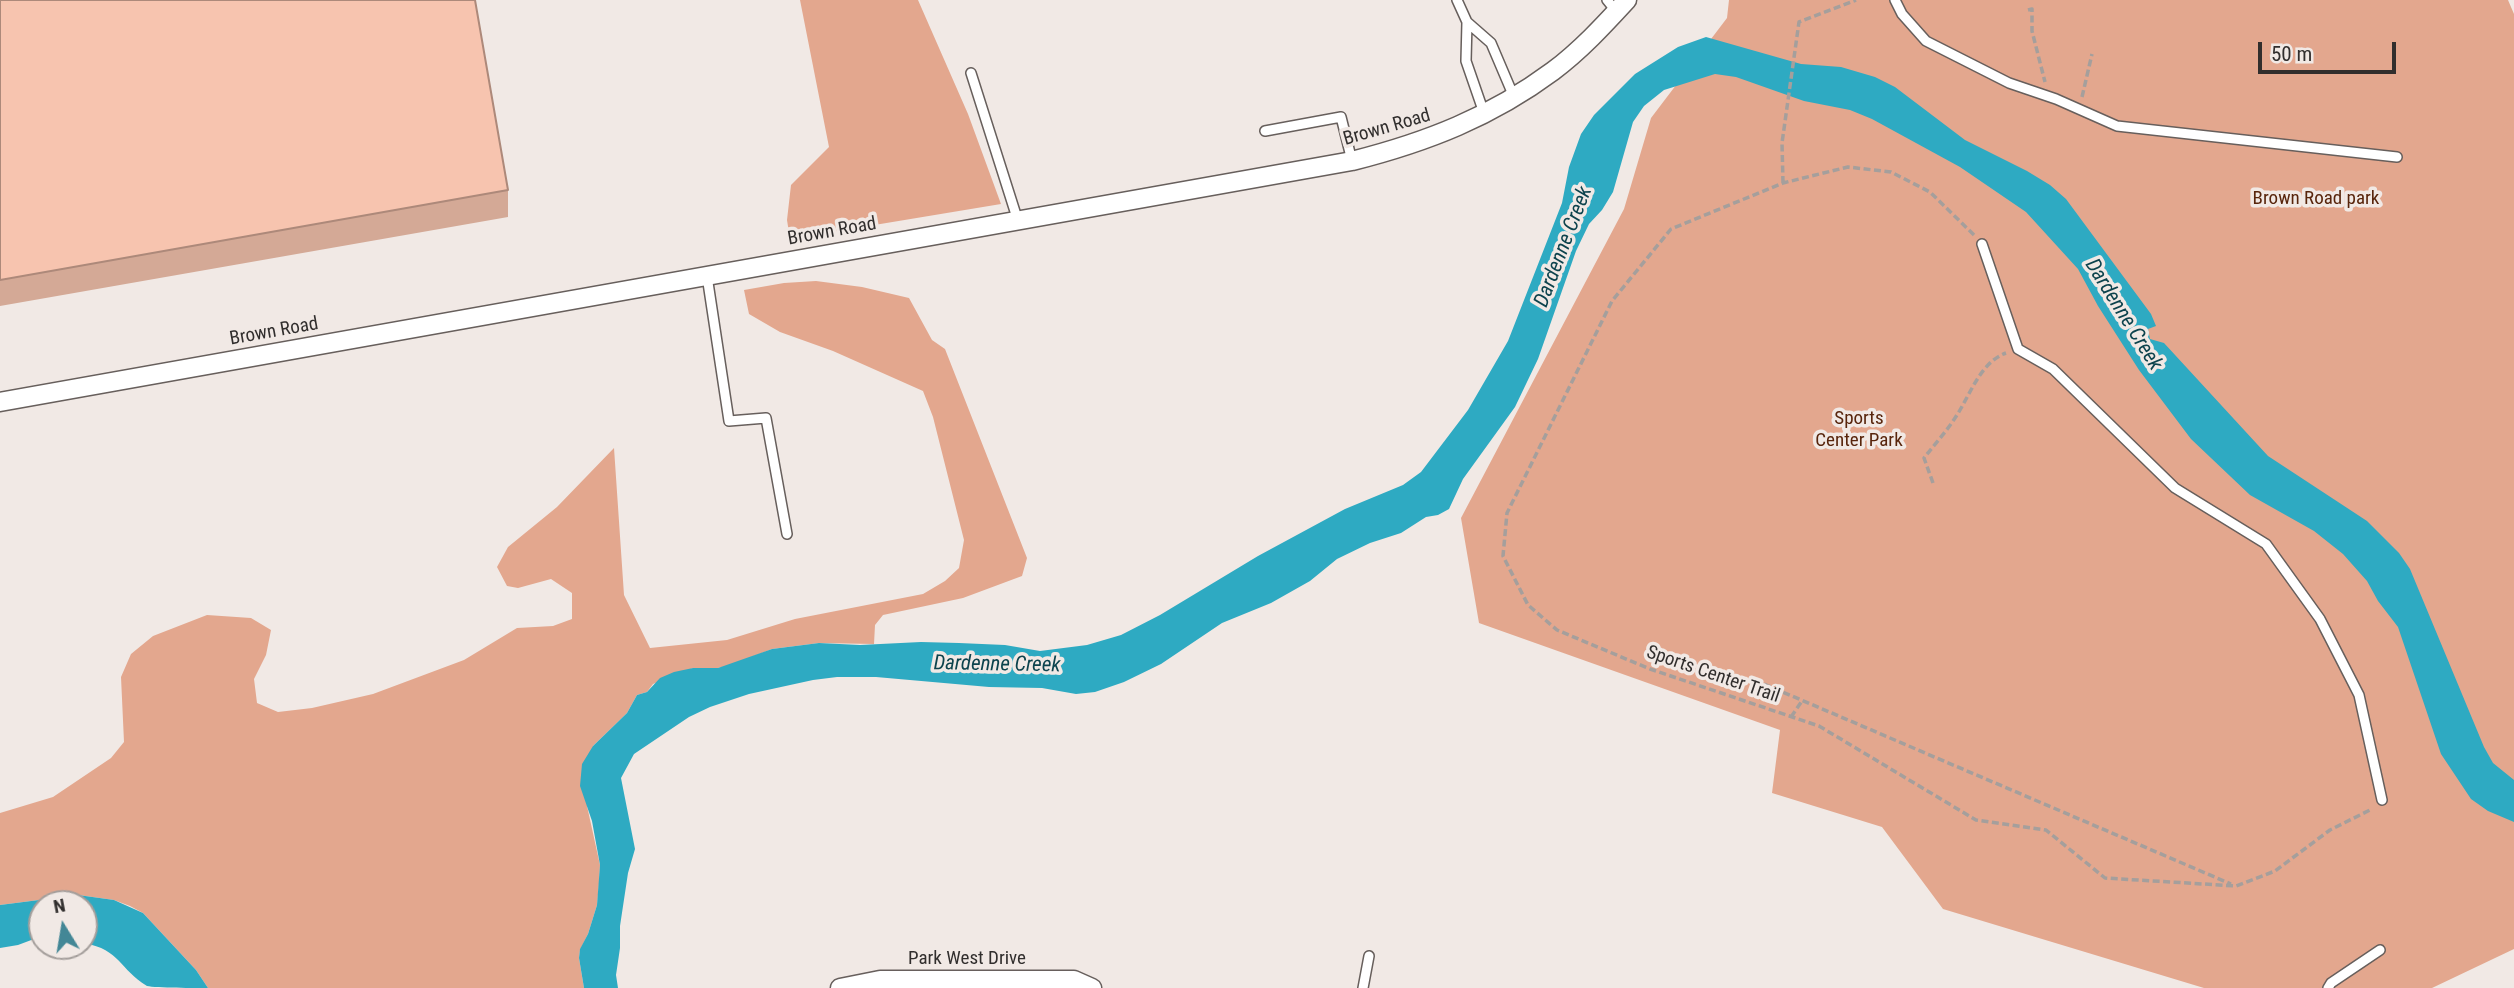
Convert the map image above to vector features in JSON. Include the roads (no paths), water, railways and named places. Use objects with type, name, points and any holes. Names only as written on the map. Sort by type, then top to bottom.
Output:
[{"type":"street","name":"Brown Road","points":[[0,402],[1352,161],[1444,134],[1514,97],[1554,70],[1587,41],[1617,4]]},
{"type":"street","name":"Park West Drive","points":[[840,988],[880,980],[1074,980],[1092,988]]},
{"type":"lane","points":[[1457,0],[1467,22],[1490,43],[1514,97]]},
{"type":"lane","points":[[1895,0],[1902,14],[1926,41],[2009,83],[2048,96],[2117,126],[2397,157]]},
{"type":"lane","points":[[1467,22],[1466,61],[1485,113]]},
{"type":"lane","points":[[971,73],[1018,221]]},
{"type":"lane","points":[[1265,131],[1341,117],[1352,161]]},
{"type":"lane","points":[[1982,244],[2018,349],[2053,369],[2175,488],[2266,544],[2320,619],[2359,695],[2382,800]]},
{"type":"lane","points":[[707,276],[729,421],[765,418],[787,534]]},
{"type":"lane","points":[[2328,988],[2331,983],[2379,950]]},
{"type":"lane","points":[[1363,988],[1369,956]]},
{"type":"water","name":"Dardenne Creek","points":[[1706,37],[1801,64],[1841,67],[1875,77],[1895,87],[1965,140],[2027,171],[2066,199],[2151,314],[2156,326],[2148,329],[2150,339],[2164,343],[2268,456],[2367,521],[2399,553],[2410,569],[2484,747],[2493,763],[2514,780],[2514,822],[2488,811],[2471,799],[2441,754],[2398,627],[2367,581],[2343,554],[2314,531],[2250,495],[2191,439],[2139,370],[2078,269],[2026,212],[1960,167],[1872,119],[1850,110],[1804,101],[1736,77],[1715,74],[1664,90],[1644,106],[1633,122],[1613,192],[1589,224],[1576,251],[1538,359],[1515,407],[1463,479],[1449,509],[1426,517],[1401,533],[1370,543],[1337,559],[1310,581],[1271,603],[1222,623],[1161,664],[1124,682],[1095,692],[1076,694],[1042,688],[837,677],[749,694],[689,717],[634,754],[621,778],[635,849],[628,873],[620,926],[616,975],[618,988],[584,988],[580,949],[597,905],[600,865],[592,821],[580,786],[582,764],[593,746],[627,713],[637,695],[647,692],[660,678],[674,672],[693,668],[718,668],[772,649],[819,643],[959,643],[1005,645],[1040,651],[1087,645],[1121,635],[1345,509],[1403,485],[1421,472],[1468,410],[1508,341],[1562,203],[1569,167],[1581,134],[1594,115],[1635,74],[1678,47]]},
{"type":"water","points":[[98,898],[114,900],[143,913],[196,970],[208,988],[147,986],[106,950],[98,947]]},
{"type":"water","points":[[28,901],[28,941],[0,948],[0,905]]},
{"type":"park label","name":"Brown Road park","points":[[2316,199]]},
{"type":"park label","name":"Sports Center Park","points":[[1859,430]]}]
